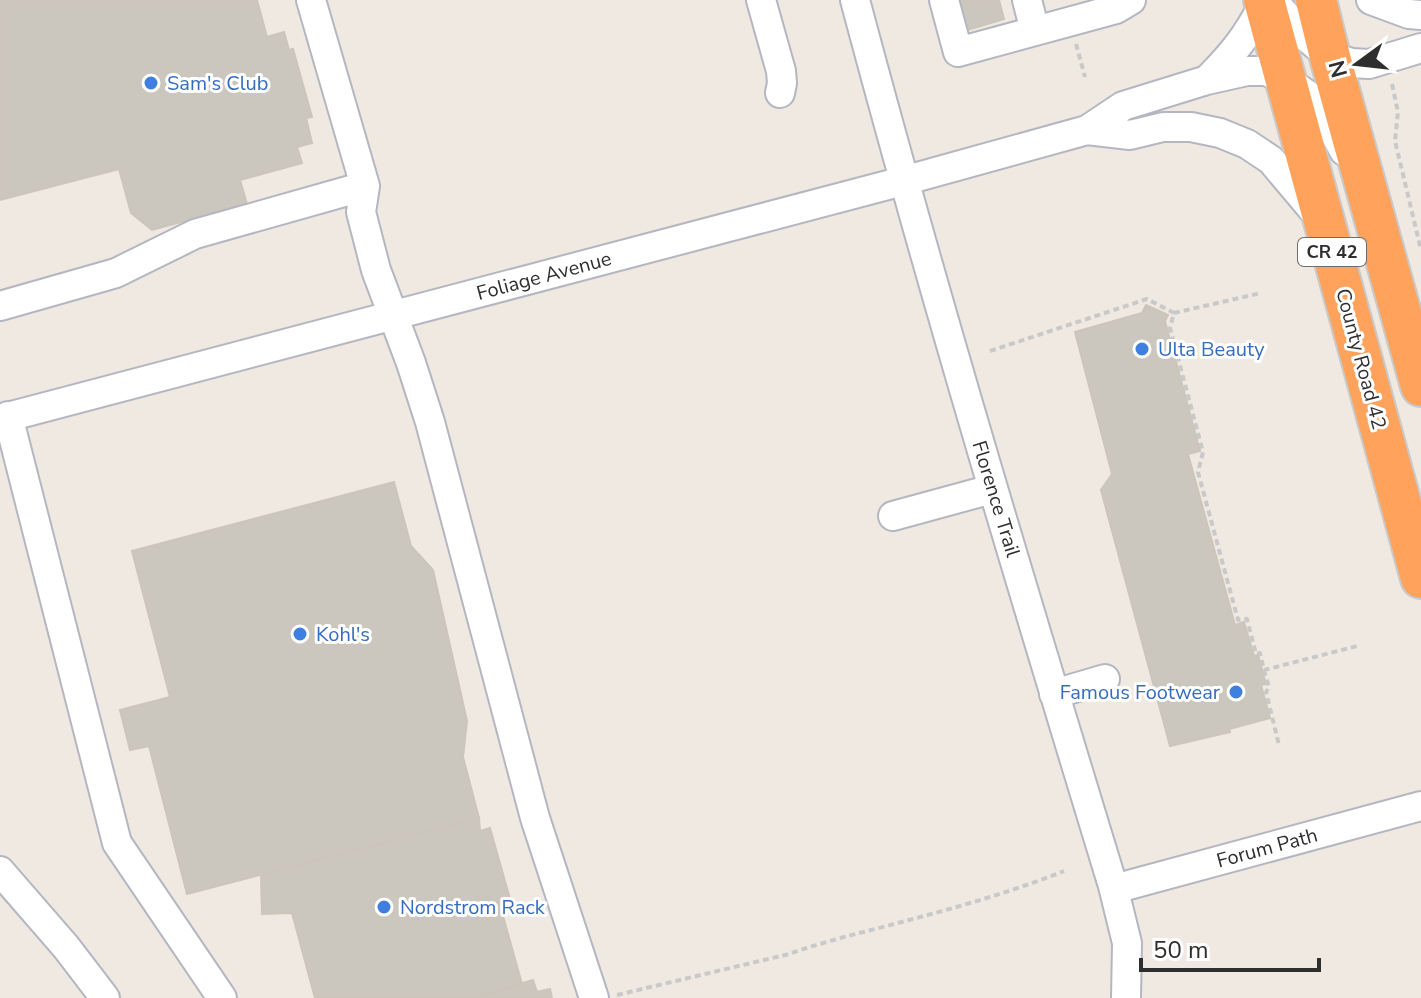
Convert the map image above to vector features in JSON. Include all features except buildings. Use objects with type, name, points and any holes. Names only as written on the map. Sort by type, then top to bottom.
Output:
[{"type":"highway","name":"CR 42","points":[[1316,0],[1421,386]]},
{"type":"highway","name":"County Road 42","points":[[1267,1],[1285,79],[1421,578]]},
{"type":"street","points":[[311,0],[365,186],[361,212],[376,270],[430,422],[535,818],[603,997]]},
{"type":"street","points":[[761,0],[781,71],[780,93]]},
{"type":"street","name":"Florence Trail","points":[[855,0],[903,181],[992,489],[1114,889],[1127,943],[1126,998]]},
{"type":"street","points":[[944,0],[958,52],[1116,9],[1131,0]]},
{"type":"street","points":[[1027,0],[1035,31]]},
{"type":"street","points":[[1371,0],[1409,14],[1421,15]]},
{"type":"street","points":[[1207,80],[1248,34],[1267,1],[1330,57],[1352,63],[1378,61],[1421,48]]},
{"type":"street","points":[[1342,100],[1378,61]]},
{"type":"street","name":"Foliage Avenue","points":[[4,418],[1087,130],[1123,106],[1247,71],[1266,71],[1285,79],[1309,96],[1327,119],[1368,196]]},
{"type":"street","name":"Foliage Avenue","points":[[1087,130],[1130,135],[1163,127],[1191,127],[1220,133],[1247,144],[1271,160],[1324,223]]},
{"type":"street","points":[[0,306],[116,273],[195,234],[365,186]]},
{"type":"street","points":[[4,418],[117,843],[222,998]]},
{"type":"street","points":[[893,516],[992,489]]},
{"type":"street","points":[[1054,694],[1105,679]]},
{"type":"street","name":"Forum Path","points":[[1114,889],[1421,806]]},
{"type":"street","points":[[0,871],[66,947],[105,998]]},
{"type":"path","points":[[1378,61],[1398,112],[1395,141],[1421,250]]},
{"type":"path","points":[[990,351],[1147,299],[1174,313],[1261,293]]},
{"type":"path","points":[[1174,313],[1170,328],[1203,452],[1198,472],[1238,620],[1247,619],[1256,654],[1260,653],[1279,745]]},
{"type":"path","points":[[1264,670],[1357,646]]},
{"type":"path","points":[[603,997],[789,954],[815,944],[1026,886],[1064,871]]},
{"type":"place","name":"Sam's Club","points":[[151,83]]},
{"type":"place","name":"Ulta Beauty","points":[[1142,349]]},
{"type":"place","name":"Kohl's","points":[[300,634]]},
{"type":"place","name":"Famous Footwear","points":[[1236,692]]},
{"type":"place","name":"Nordstrom Rack","points":[[384,907]]}]
